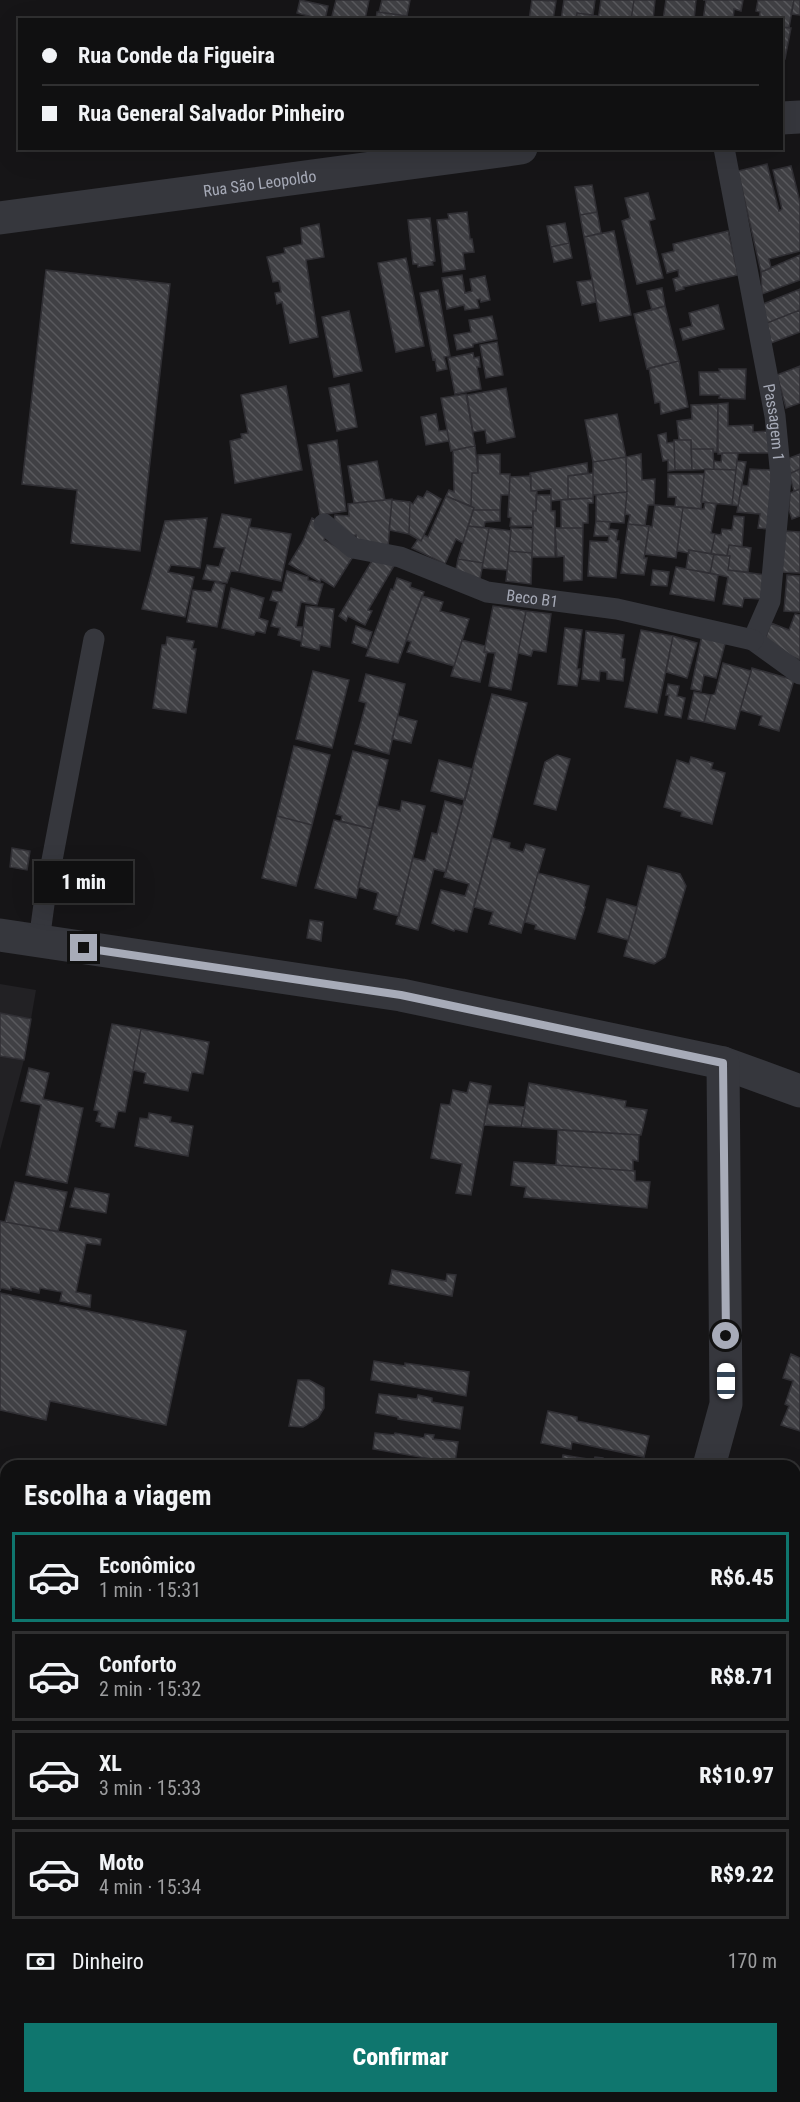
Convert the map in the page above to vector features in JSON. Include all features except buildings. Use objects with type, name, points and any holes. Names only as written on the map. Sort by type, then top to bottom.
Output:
[{"type":"street","points":[[783,118],[800,117]]},
{"type":"street","name":"Rua São Leopoldo","points":[[0,218],[506,150]]},
{"type":"street","points":[[0,935],[401,995],[723,1063],[800,1091]]},
{"type":"street","points":[[711,1460],[726,1404],[723,1063]]},
{"type":"lane","name":"Passagem 1","points":[[724,150],[776,416],[781,478],[770,602],[753,640]]},
{"type":"lane","name":"Beco B1","points":[[324,524],[353,548],[400,557],[487,592],[617,609],[753,640]]},
{"type":"lane","points":[[39,941],[45,897],[94,639]]},
{"type":"lane","points":[[753,640],[800,674]]},
{"type":"shaded area","points":[[0,984],[36,990],[24,1060],[0,1150]]},
{"type":"route","points":[[84,948],[401,995],[723,1063],[726,1336]]}]
